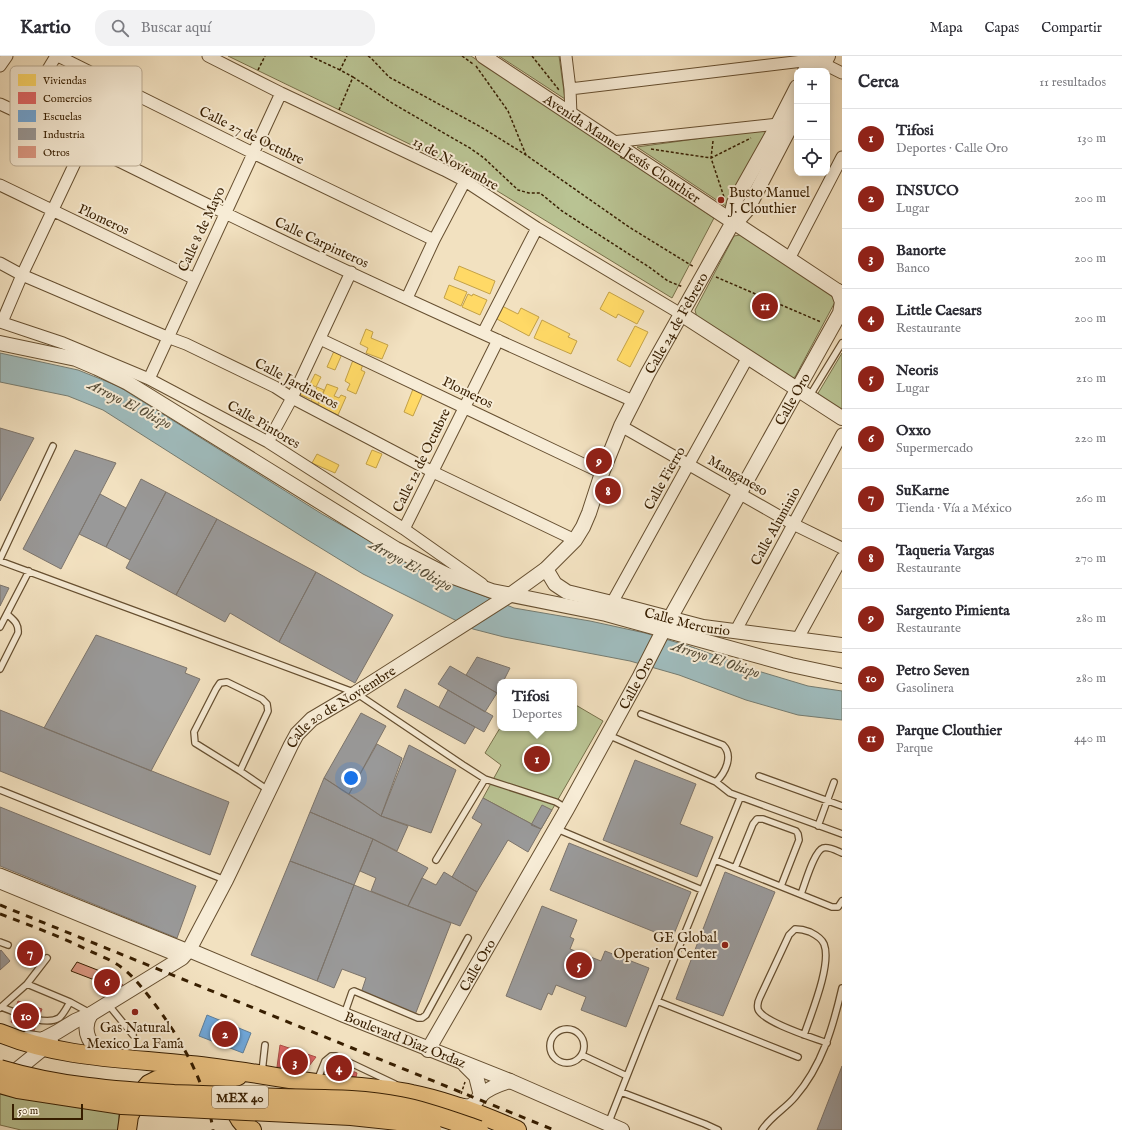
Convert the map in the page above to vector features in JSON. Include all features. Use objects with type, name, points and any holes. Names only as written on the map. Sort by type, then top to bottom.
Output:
[{"type":"main road","points":[[0,1033],[44,1048],[107,1057],[192,1065],[316,1083],[366,1087],[457,1101],[517,1130]]},
{"type":"main road","name":"MEX 40","points":[[0,1069],[20,1075],[80,1087],[122,1091],[239,1097],[350,1100],[380,1103],[420,1110],[479,1130]]},
{"type":"main road","points":[[127,1130],[129,1116],[139,1096],[149,1084],[158,1080],[174,1078],[223,1080],[259,1074]]},
{"type":"main road","points":[[252,1130],[238,1117],[234,1106],[235,1098],[242,1084],[248,1079],[259,1074]]},
{"type":"main road","name":"MEX 40","points":[[0,1084],[18,1089],[122,1105],[351,1116],[398,1122],[432,1130]]},
{"type":"street","points":[[0,66],[7,56]]},
{"type":"street","points":[[51,66],[57,56]]},
{"type":"street","name":"Calle 27 de Octubre","points":[[57,56],[77,66]]},
{"type":"street","name":"13 de Noviembre","points":[[208,56],[281,93],[465,181],[537,228],[681,314]]},
{"type":"street","name":"Avenida Manuel Jesús Clouthier","points":[[483,56],[571,110],[612,142],[789,259],[841,289]]},
{"type":"street","points":[[566,56],[571,110]]},
{"type":"street","points":[[570,89],[817,63],[842,73]]},
{"type":"street","name":"Calle 8 de Mayo","points":[[149,378],[281,93]]},
{"type":"street","points":[[794,93],[734,203],[730,220],[740,218],[746,210],[794,120]]},
{"type":"street","name":"Calle 27 de Octubre","points":[[142,98],[434,240]]},
{"type":"street","name":"Calle Carpinteros","points":[[0,104],[10,109]]},
{"type":"street","points":[[612,142],[778,124]]},
{"type":"street","points":[[789,259],[842,157]]},
{"type":"street","points":[[1,322],[74,166]]},
{"type":"street","name":"Calle Carpinteros","points":[[128,166],[225,214],[634,401]]},
{"type":"street","points":[[406,298],[465,181]]},
{"type":"street","name":"Plomeros","points":[[0,185],[195,278]]},
{"type":"street","name":"Calle 24 de Febrero","points":[[621,426],[705,272],[730,220]]},
{"type":"street","points":[[483,333],[537,228]]},
{"type":"street","name":"Calle Jardineros","points":[[0,264],[22,275],[186,344],[262,380],[292,398],[433,472],[575,540]]},
{"type":"street","points":[[268,442],[292,398],[351,272]]},
{"type":"street","points":[[841,289],[841,312]]},
{"type":"street","name":"Calle Oro","points":[[428,1050],[567,809],[665,628],[740,494],[803,393],[841,312]]},
{"type":"street","points":[[681,314],[842,418]]},
{"type":"street","name":"Calle Pintores","points":[[1,322],[63,343],[149,378],[268,442],[404,529],[492,591]]},
{"type":"street","name":"Plomeros","points":[[320,339],[602,473]]},
{"type":"street","name":"Calle 12 de Octubre","points":[[404,529],[498,340]]},
{"type":"street","points":[[0,343],[76,359],[128,383],[396,548],[445,574],[492,591],[510,595],[609,608]]},
{"type":"street","name":"Calle Fierro","points":[[609,608],[748,357]]},
{"type":"street","name":"Manganeso","points":[[621,426],[793,524],[842,548]]},
{"type":"street","name":"Calle 20 de Noviembre","points":[[185,954],[226,880],[297,734],[312,719],[495,606],[546,569],[575,540],[584,527],[602,473],[621,426]]},
{"type":"street","name":"Calle Aluminio","points":[[735,632],[842,434]]},
{"type":"street","points":[[797,640],[842,558]]},
{"type":"street","name":"Calle Mercurio","points":[[546,569],[554,584],[567,592],[665,628],[701,634],[735,632],[842,645]]},
{"type":"street","points":[[701,634],[791,665],[842,676]]},
{"type":"street","points":[[0,874],[185,954]]},
{"type":"street","points":[[0,883],[185,954]]},
{"type":"street","points":[[0,1084],[44,1048],[90,1014],[185,954]]},
{"type":"street","name":"Boulevard Diaz Ordaz","points":[[185,954],[510,1081],[622,1130]]},
{"type":"street","points":[[0,1028],[24,1037],[42,1040],[90,1014]]},
{"type":"street","points":[[90,1014],[87,1023],[87,1034],[91,1044],[98,1052],[107,1057]]},
{"type":"street","points":[[460,1061],[474,1072],[481,1096]]},
{"type":"street","points":[[457,1101],[469,1106],[477,1102],[481,1096],[500,1084],[510,1081]]},
{"type":"lane","points":[[803,393],[842,343]]},
{"type":"lane","points":[[53,446],[0,560],[356,693],[485,779],[556,802],[567,809]]},
{"type":"lane","points":[[0,627],[29,572]]},
{"type":"lane","points":[[0,669],[19,628],[17,623],[7,614]]},
{"type":"lane","points":[[240,771],[268,711],[267,704],[262,698],[228,682],[220,683],[194,732],[195,743],[269,791]]},
{"type":"lane","points":[[641,714],[723,745],[728,752],[728,758],[725,769],[716,782]]},
{"type":"lane","points":[[608,734],[716,782],[730,793],[740,798],[842,834]]},
{"type":"lane","points":[[759,776],[842,806]]},
{"type":"lane","points":[[436,860],[485,779]]},
{"type":"lane","points":[[818,826],[834,782]]},
{"type":"lane","points":[[0,790],[226,880]]},
{"type":"lane","points":[[608,1124],[740,798]]},
{"type":"lane","points":[[735,868],[752,824],[757,819],[763,818],[796,831],[799,840],[780,886]]},
{"type":"lane","points":[[555,828],[702,890]]},
{"type":"lane","points":[[801,894],[818,852],[826,848],[832,848],[842,853]]},
{"type":"lane","points":[[715,860],[834,908],[838,907],[842,901]]},
{"type":"lane","points":[[804,1035],[820,990],[824,973],[826,951],[821,939],[814,934],[801,929],[796,929],[789,935],[760,997],[757,1006],[758,1010],[782,1026],[804,1035],[827,1043]]},
{"type":"lane","points":[[344,1016],[352,992],[354,991],[418,1018],[422,1018],[426,1015],[468,938]]},
{"type":"lane","points":[[0,942],[8,945]]},
{"type":"lane","points":[[0,1007],[27,984],[47,958]]},
{"type":"lane","points":[[27,984],[70,1002],[90,1014]]},
{"type":"lane","points":[[762,1130],[768,1122],[800,1091],[818,1063],[827,1043],[836,1016],[842,988]]},
{"type":"lane","points":[[657,1001],[798,1057]]},
{"type":"lane","points":[[0,1007],[43,1021],[51,1021],[60,1017],[70,1002]]},
{"type":"lane","points":[[107,1003],[133,1035]]},
{"type":"lane","points":[[571,1030],[576,1032],[583,1040],[584,1045],[582,1055],[574,1062],[564,1063],[558,1061],[551,1053],[550,1048],[552,1038],[560,1031],[571,1030]]},
{"type":"lane","points":[[259,1074],[265,1045]]},
{"type":"lane","points":[[582,1055],[627,1076]]},
{"type":"lane","points":[[316,1083],[325,1061],[332,1056],[336,1056],[391,1082],[412,1094]]},
{"type":"lane","points":[[621,1092],[718,1130]]},
{"type":"path","points":[[254,79],[265,56]]},
{"type":"path","points":[[310,56],[353,77],[392,103],[470,148],[484,158],[518,190],[528,193],[540,193],[562,211],[649,267],[668,281],[693,292]]},
{"type":"path","points":[[340,70],[347,56]]},
{"type":"path","points":[[368,56],[389,77],[481,127],[526,155],[629,227],[691,266],[833,327]]},
{"type":"path","points":[[462,56],[475,65],[508,111],[526,155]]},
{"type":"path","points":[[533,56],[571,110]]},
{"type":"path","points":[[335,118],[353,77]]},
{"type":"path","points":[[716,131],[711,146],[711,158],[730,220]]},
{"type":"path","points":[[652,149],[711,158],[756,135]]},
{"type":"path","points":[[457,1101],[466,1078]]},
{"type":"green space","points":[[228,56],[471,56],[714,218],[672,298],[463,170]]},
{"type":"green space","points":[[499,56],[559,56],[565,99]]},
{"type":"green space","points":[[768,129],[727,207],[637,147]]},
{"type":"green space","points":[[740,235],[834,295],[835,302],[795,377],[789,379],[697,318],[695,310],[734,236]]},
{"type":"green space","points":[[842,353],[842,411],[817,395]]},
{"type":"green space","points":[[577,706],[603,721],[541,829],[483,798],[501,765],[485,753],[498,731],[577,731]]},
{"type":"green space","points":[[0,1092],[119,1111],[118,1130],[21,1130],[0,1125]]},
{"type":"water","name":"Arroyo El Obispo","points":[[0,353],[78,370],[118,386],[322,514],[425,572],[514,608],[590,621],[645,633],[692,647],[758,671],[808,686],[842,691],[842,720],[798,715],[746,700],[679,675],[630,661],[504,637],[473,629],[363,574],[103,410],[68,396],[0,382]]},
{"type":"building: Viviendas","points":[[459,266],[495,281],[490,294],[454,279]]},
{"type":"building: Viviendas","points":[[449,285],[467,292],[461,306],[444,298]]},
{"type":"building: Viviendas","points":[[609,292],[644,311],[637,324],[618,314],[616,318],[600,309]]},
{"type":"building: Viviendas","points":[[468,294],[472,296],[473,294],[487,300],[480,315],[462,307]]},
{"type":"building: Viviendas","points":[[502,306],[518,314],[521,308],[539,317],[529,336],[495,318]]},
{"type":"building: Viviendas","points":[[542,320],[570,334],[568,337],[577,341],[571,354],[534,338]]},
{"type":"building: Viviendas","points":[[635,326],[648,332],[630,367],[617,360]]},
{"type":"building: Viviendas","points":[[366,329],[373,332],[371,338],[388,345],[382,359],[366,353],[368,348],[360,344]]},
{"type":"building: Viviendas","points":[[334,351],[342,354],[335,370],[327,367]]},
{"type":"building: Viviendas","points":[[353,360],[363,364],[361,370],[365,372],[356,394],[347,390],[350,384],[345,381]]},
{"type":"building: Viviendas","points":[[315,374],[321,377],[316,387],[310,384]]},
{"type":"building: Viviendas","points":[[327,384],[338,388],[334,396],[339,398],[341,395],[346,397],[338,415],[318,406]]},
{"type":"building: Viviendas","points":[[302,385],[314,390],[310,399],[299,394]]},
{"type":"building: Viviendas","points":[[317,387],[324,390],[318,404],[311,401]]},
{"type":"building: Viviendas","points":[[413,389],[423,393],[413,416],[404,412]]},
{"type":"building: Viviendas","points":[[372,450],[382,454],[376,468],[366,464]]},
{"type":"building: Viviendas","points":[[317,454],[339,465],[335,473],[312,463]]},
{"type":"building: Comercios","points":[[100,971],[109,975],[123,985],[111,993],[92,979]]},
{"type":"building: Comercios","points":[[18,1001],[42,1009],[34,1031],[11,1022]]},
{"type":"building: Comercios","points":[[280,1045],[316,1057],[306,1070],[277,1067]]},
{"type":"building: Comercios","points":[[334,1063],[357,1073],[356,1077],[329,1073]]},
{"type":"building: Escuelas","points":[[207,1015],[251,1033],[243,1053],[199,1036]]},
{"type":"building: Industria","points":[[0,428],[34,438],[0,501]]},
{"type":"building: Industria","points":[[75,450],[116,463],[61,569],[23,549]]},
{"type":"building: Industria","points":[[141,479],[166,492],[130,560],[106,547]]},
{"type":"building: Industria","points":[[166,492],[217,519],[176,595],[126,568]]},
{"type":"building: Industria","points":[[100,494],[126,508],[106,547],[79,534]]},
{"type":"building: Industria","points":[[217,519],[316,572],[279,642],[230,613],[225,622],[176,595]]},
{"type":"building: Industria","points":[[316,572],[393,615],[355,683],[279,642]]},
{"type":"building: Industria","points":[[0,585],[9,588],[0,606]]},
{"type":"building: Industria","points":[[96,635],[187,668],[185,673],[200,679],[151,771],[44,728]]},
{"type":"building: Industria","points":[[477,657],[510,668],[504,679],[497,679],[497,693],[466,675]]},
{"type":"building: Industria","points":[[450,666],[497,693],[485,712],[438,684]]},
{"type":"building: Industria","points":[[405,689],[475,727],[465,744],[397,707]]},
{"type":"building: Industria","points":[[448,690],[493,716],[484,732],[439,707]]},
{"type":"building: Industria","points":[[0,710],[229,802],[210,855],[0,771]]},
{"type":"building: Industria","points":[[361,713],[386,726],[349,794],[324,778]]},
{"type":"building: Industria","points":[[377,744],[402,758],[381,816],[349,794]]},
{"type":"building: Industria","points":[[409,745],[456,770],[431,833],[381,816]]},
{"type":"building: Industria","points":[[635,760],[696,784],[680,824],[713,837],[697,877],[603,840]]},
{"type":"building: Industria","points":[[324,778],[381,816],[408,826],[397,851],[310,812]]},
{"type":"building: Industria","points":[[483,798],[541,829],[528,852],[508,840],[477,892],[452,877],[482,824],[472,818]]},
{"type":"building: Industria","points":[[542,805],[552,810],[541,829],[531,825]]},
{"type":"building: Industria","points":[[0,807],[196,886],[177,938],[0,866]]},
{"type":"building: Industria","points":[[310,812],[373,839],[354,885],[290,861]]},
{"type":"building: Industria","points":[[373,839],[428,868],[408,906],[371,891],[376,878],[360,871]]},
{"type":"building: Industria","points":[[569,843],[691,892],[672,939],[550,890]]},
{"type":"building: Industria","points":[[290,861],[354,885],[317,981],[251,955]]},
{"type":"building: Industria","points":[[444,872],[477,892],[460,926],[408,906],[422,878],[436,885]]},
{"type":"building: Industria","name":"GE Global Operation Center","points":[[725,872],[775,892],[723,1016],[676,999]]},
{"type":"building: Industria","points":[[354,885],[451,923],[415,1015],[361,993],[366,978],[342,969],[334,988],[317,981]]},
{"type":"building: Industria","points":[[542,906],[577,920],[570,937],[574,939],[570,949],[601,961],[605,951],[649,968],[626,1027],[581,1010],[586,997],[556,985],[552,995],[548,993],[541,1010],[506,996]]},
{"type":"building: Industria","points":[[1,950],[10,961],[0,970],[0,951]]},
{"type":"building: Industria","points":[[842,1066],[842,1130],[817,1130]]},
{"type":"building: Otros","points":[[77,962],[100,971],[92,979],[71,971]]},
{"type":"railway","points":[[0,905],[554,1130]]},
{"type":"railway","points":[[0,914],[57,936],[109,960],[125,970],[134,979],[162,1014],[182,1044],[198,1077],[210,1112],[213,1130]]},
{"type":"place","name":"Busto Manuel J. Clouthier","points":[[721,200]]},
{"type":"place","name":"Parque Clouthier","points":[[765,306]]},
{"type":"place","name":"Sargento Pimienta","points":[[599,461]]},
{"type":"place","name":"Taqueria Vargas","points":[[608,491]]},
{"type":"place","name":"Tifosi","points":[[537,759]]},
{"type":"place","name":"GE Global Operation Center","points":[[725,945]]},
{"type":"place","name":"SuKarne","points":[[30,953]]},
{"type":"place","name":"Neoris","points":[[579,965]]},
{"type":"place","name":"Oxxo","points":[[107,982]]},
{"type":"place","name":"Gas Natural Mexico La Fama","points":[[135,1012]]},
{"type":"place","name":"Petro Seven","points":[[26,1016]]},
{"type":"place","name":"INSUCO","points":[[225,1034]]},
{"type":"place","name":"Banorte","points":[[295,1062]]},
{"type":"place","name":"Little Caesars","points":[[339,1068]]}]
